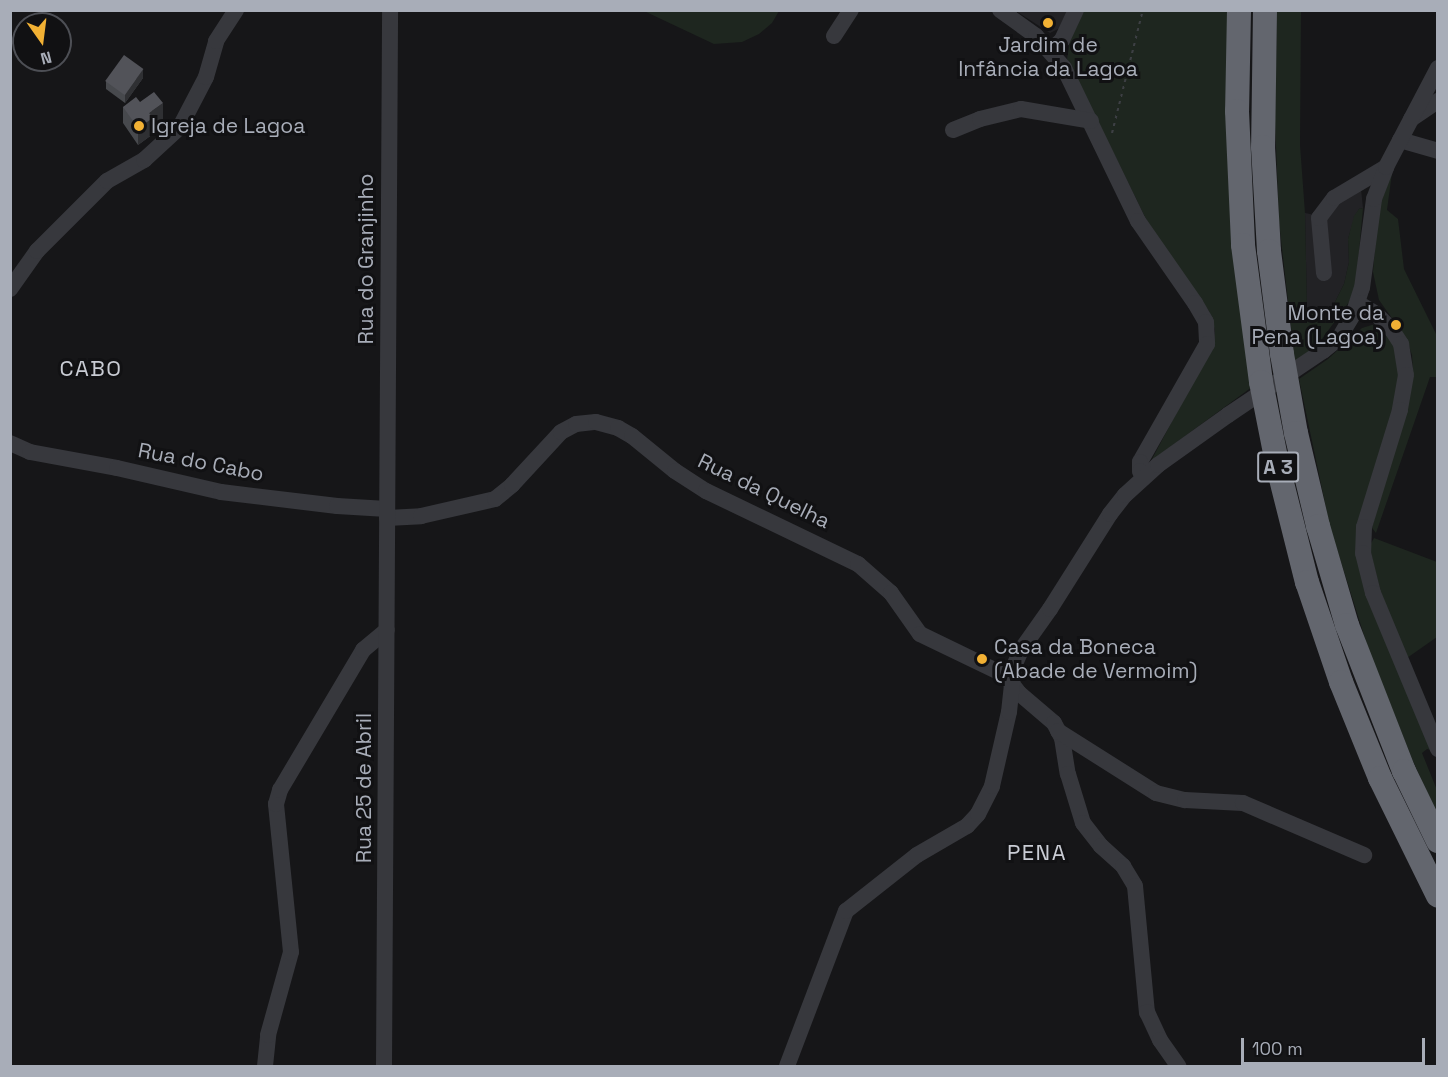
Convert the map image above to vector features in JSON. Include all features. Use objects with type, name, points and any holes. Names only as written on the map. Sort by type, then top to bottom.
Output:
[{"type":"highway","name":"A 3","points":[[1239,10],[1237,111],[1244,256],[1261,382],[1277,463],[1307,582],[1341,682],[1380,778],[1437,896]]},
{"type":"highway","name":"A 3","points":[[1265,10],[1263,147],[1269,251],[1282,354],[1298,444],[1318,526],[1347,625],[1400,762],[1437,841]]},
{"type":"street","points":[[10,289],[37,251],[107,182],[144,160],[180,127],[206,77],[216,41],[236,10]]},
{"type":"street","name":"Rua do Granjinho","points":[[387,513],[390,10]]},
{"type":"street","points":[[834,36],[851,10]]},
{"type":"street","points":[[1000,10],[1052,50],[1069,77],[1138,221],[1195,303],[1208,331],[1207,344],[1199,363],[1140,462],[1143,478]]},
{"type":"street","points":[[1052,50],[1062,40],[1076,10]]},
{"type":"street","points":[[787,1066],[846,911],[917,855],[967,826],[978,814],[992,786],[1009,712],[1014,666],[1021,650],[1050,609],[1110,514],[1143,478],[1228,415],[1339,338],[1358,303],[1374,199],[1386,167],[1437,68]]},
{"type":"street","points":[[1410,120],[1437,101]]},
{"type":"street","points":[[953,130],[980,119],[1021,109],[1091,121]]},
{"type":"street","points":[[1400,140],[1437,151]]},
{"type":"street","points":[[1324,273],[1319,218],[1322,212],[1334,198],[1386,167]]},
{"type":"street","points":[[1358,303],[1376,314],[1392,330],[1401,344],[1406,375],[1400,410],[1364,527],[1363,553],[1373,593],[1437,749]]},
{"type":"street","name":"Rua da Quelha","points":[[387,513],[450,511],[495,499],[512,485],[561,432],[586,422],[607,425],[632,436],[675,471],[706,491],[858,564],[891,593],[920,634],[1005,675],[1019,693],[1054,723],[1058,731]]},
{"type":"street","name":"Rua do Cabo","points":[[10,443],[30,452],[117,468],[221,492],[387,513]]},
{"type":"street","name":"Rua 25 de Abril","points":[[384,1066],[387,513]]},
{"type":"street","points":[[265,1066],[268,1035],[291,952],[276,804],[280,790],[363,650],[387,630]]},
{"type":"street","points":[[1058,731],[1156,793],[1185,800],[1243,803],[1364,855]]},
{"type":"street","points":[[1058,731],[1083,823],[1101,846],[1123,866],[1135,886],[1147,1012],[1151,1024],[1178,1066]]},
{"type":"path","points":[[1107,155],[1143,10]]},
{"type":"shaded area","points":[[644,11],[779,11],[772,23],[759,34],[742,42],[714,44]]},
{"type":"shaded area","name":"Jardim de Infância da Lagoa","points":[[1016,11],[1068,11],[1060,28],[1050,33]]},
{"type":"shaded area","points":[[1083,11],[1229,11],[1252,387],[1151,461],[1214,342],[1215,330],[1209,311],[1154,235],[1067,59],[1070,41]]},
{"type":"shaded area","points":[[1277,11],[1301,11],[1300,145],[1305,213],[1307,309],[1311,313],[1318,314],[1333,306],[1344,284],[1349,262],[1348,239],[1354,216],[1359,209],[1363,208],[1356,284],[1349,302],[1319,343],[1295,362],[1279,222],[1275,121]]},
{"type":"shaded area","points":[[1392,173],[1387,210],[1398,219],[1404,269],[1437,336],[1437,377],[1430,377],[1376,533],[1372,528],[1413,372],[1412,355],[1406,338],[1379,300],[1373,272],[1378,210]]},
{"type":"shaded area","points":[[1361,189],[1363,208],[1359,209],[1355,216],[1348,239],[1349,262],[1344,284],[1333,306],[1317,314],[1311,313],[1307,309],[1305,213],[1315,215]]},
{"type":"shaded area","points":[[1375,324],[1384,329],[1397,351],[1399,390],[1357,528],[1431,750],[1427,749],[1422,753],[1437,790],[1437,814],[1369,651],[1330,527],[1299,379],[1328,359],[1362,328]]},
{"type":"shaded area","points":[[1374,538],[1437,562],[1437,637],[1407,658],[1383,600],[1369,547]]},
{"type":"building","points":[[124,55],[143,69],[125,95],[105,81]]},
{"type":"building","points":[[154,92],[163,103],[149,113],[153,118],[138,128],[123,107],[136,97],[140,102]]},
{"type":"place","name":"Jardim de Infância da Lagoa","points":[[1048,23]]},
{"type":"place","name":"Igreja de Lagoa","points":[[139,126]]},
{"type":"place","name":"Monte da Pena (Lagoa)","points":[[1396,325]]},
{"type":"place","name":"Casa da Boneca (Abade de Vermoim)","points":[[982,659]]},
{"type":"district","name":"CABO","points":[[91,369]]},
{"type":"district","name":"PENA","points":[[1037,853]]}]
